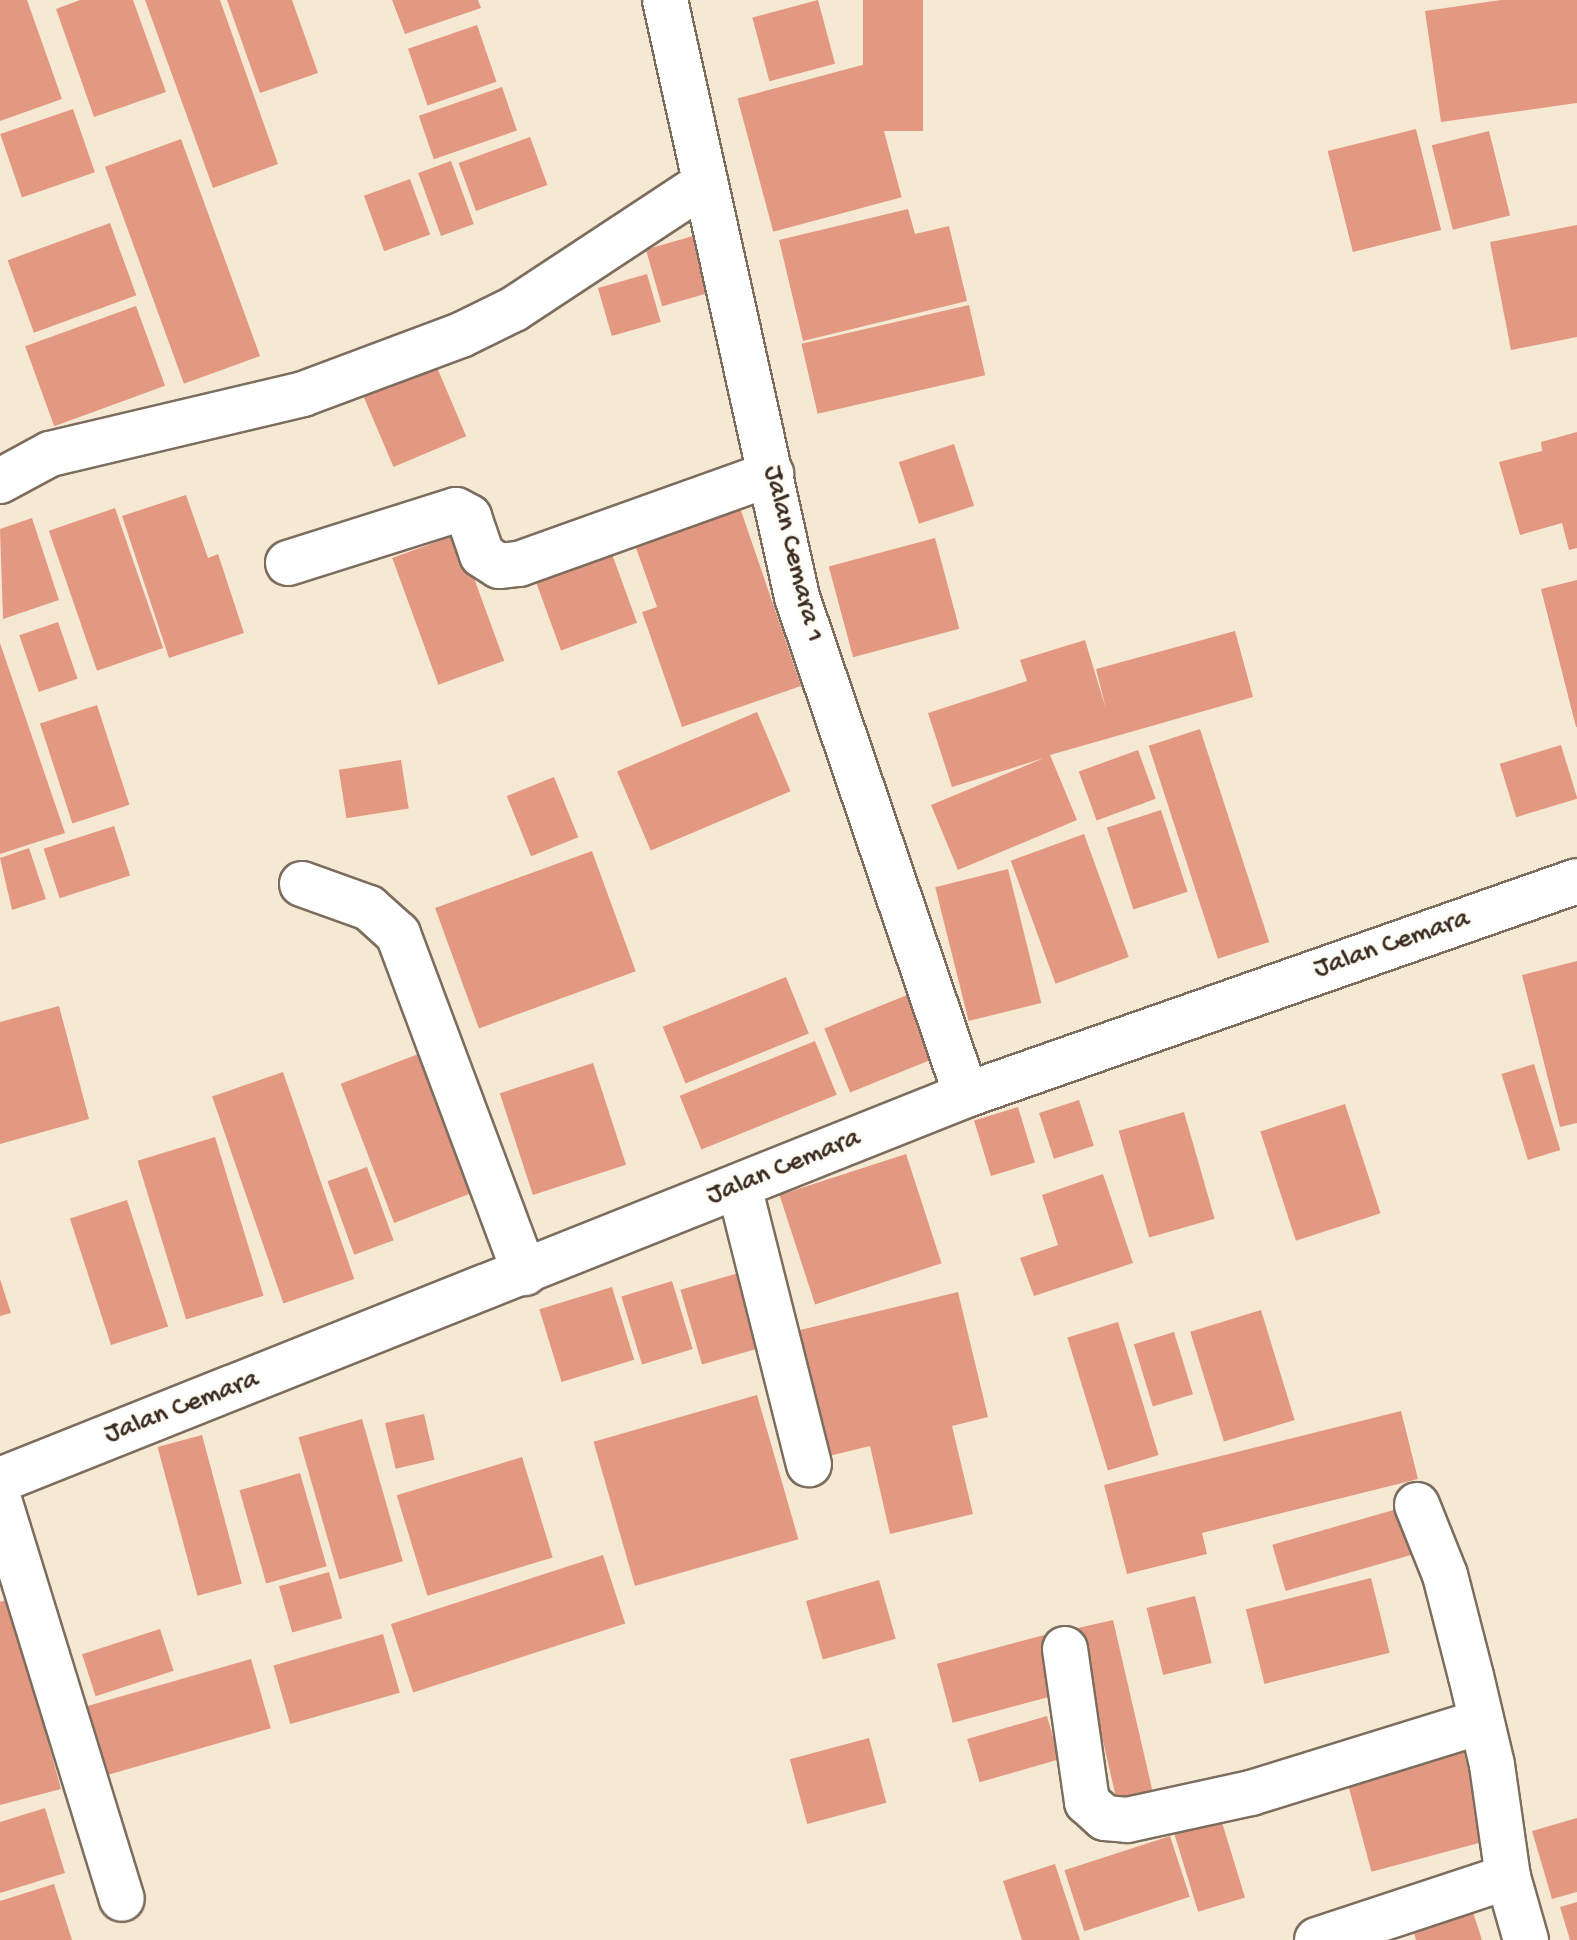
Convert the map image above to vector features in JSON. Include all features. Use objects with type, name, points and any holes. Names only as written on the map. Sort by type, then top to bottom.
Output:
[{"type":"street","name":"Jalan Cemara 1","points":[[665,0],[797,597],[966,1095]]},
{"type":"street","points":[[0,481],[50,454],[303,394],[461,335],[514,309],[705,183]]},
{"type":"street","points":[[288,563],[456,510],[469,517],[482,555],[499,566],[519,564],[771,474]]},
{"type":"street","name":"Jalan Cemara","points":[[0,1480],[966,1095],[1577,881]]},
{"type":"street","points":[[302,884],[369,908],[398,934],[525,1273]]},
{"type":"street","points":[[739,1186],[809,1464]]},
{"type":"street","points":[[0,1503],[122,1899]]},
{"type":"street","points":[[1417,1505],[1445,1575],[1494,1778],[1508,1877],[1526,1940]]},
{"type":"street","points":[[1065,1649],[1087,1802],[1105,1818],[1127,1820],[1251,1793],[1480,1722]]},
{"type":"street","points":[[1317,1940],[1508,1877]]},
{"type":"building","points":[[0,0],[27,0],[62,99],[0,121]]},
{"type":"building","points":[[80,0],[133,0],[166,92],[94,117],[56,9]]},
{"type":"building","points":[[145,0],[220,0],[278,164],[213,188]]},
{"type":"building","points":[[227,0],[292,0],[318,73],[260,93]]},
{"type":"building","points":[[392,0],[478,0],[481,8],[405,34]]},
{"type":"building","points":[[818,0],[835,64],[769,81],[752,18]]},
{"type":"building","points":[[863,0],[923,0],[923,131],[863,131]]},
{"type":"building","points":[[1501,0],[1577,0],[1577,103],[1441,122],[1425,11]]},
{"type":"building","points":[[477,25],[497,82],[428,105],[408,49]]},
{"type":"building","points":[[866,64],[902,197],[773,232],[738,98]]},
{"type":"building","points":[[502,87],[517,130],[434,159],[419,116]]},
{"type":"building","points":[[73,109],[95,172],[22,197],[0,134]]},
{"type":"building","points":[[1416,129],[1441,230],[1353,252],[1328,151]]},
{"type":"building","points":[[1489,131],[1510,215],[1453,230],[1432,145]]},
{"type":"building","points":[[530,137],[547,185],[476,211],[459,163]]},
{"type":"building","points":[[181,139],[260,356],[184,384],[105,167]]},
{"type":"building","points":[[451,161],[474,224],[441,236],[418,173]]},
{"type":"building","points":[[410,179],[430,234],[384,251],[364,196]]},
{"type":"building","points":[[908,209],[915,234],[949,226],[967,301],[803,341],[779,240]]},
{"type":"building","points":[[110,223],[136,295],[34,333],[8,260]]},
{"type":"building","points":[[1577,225],[1577,337],[1511,350],[1490,242]]},
{"type":"building","points":[[693,236],[709,293],[662,306],[646,250]]},
{"type":"building","points":[[647,274],[661,322],[612,336],[598,288]]},
{"type":"building","points":[[969,305],[985,375],[818,414],[801,344]]},
{"type":"building","points":[[136,306],[165,386],[54,426],[25,346]]},
{"type":"building","points":[[433,358],[466,436],[393,467],[360,389]]},
{"type":"building","points":[[1577,432],[1577,548],[1569,550],[1562,523],[1520,535],[1499,462],[1542,451],[1541,442]]},
{"type":"building","points":[[954,444],[974,506],[919,524],[899,462]]},
{"type":"building","points":[[735,493],[801,686],[682,727],[642,612],[657,607],[630,531]]},
{"type":"building","points":[[186,495],[208,558],[218,554],[244,633],[169,658],[122,516]]},
{"type":"building","points":[[115,508],[163,648],[97,671],[49,531]]},
{"type":"building","points":[[32,518],[59,600],[3,619],[0,529]]},
{"type":"building","points":[[458,534],[504,661],[438,685],[392,558]]},
{"type":"building","points":[[935,538],[959,629],[853,657],[829,566]]},
{"type":"building","points":[[608,543],[637,623],[561,651],[532,571]]},
{"type":"building","points":[[1577,580],[1577,727],[1576,727],[1541,589]]},
{"type":"building","points":[[58,622],[78,679],[39,692],[19,635]]},
{"type":"building","points":[[1235,631],[1253,697],[1050,755],[1077,820],[958,870],[931,805],[1044,758],[952,787],[928,713],[1027,681],[1020,660],[1085,640],[1106,709],[1096,669]]},
{"type":"building","points":[[0,643],[65,833],[0,854]]},
{"type":"building","points":[[97,705],[129,805],[72,823],[40,724]]},
{"type":"building","points":[[757,712],[791,791],[651,851],[617,771]]},
{"type":"building","points":[[1200,729],[1269,942],[1218,959],[1149,746]]},
{"type":"building","points":[[1561,745],[1577,799],[1516,817],[1500,764]]},
{"type":"building","points":[[1138,750],[1156,799],[1097,820],[1079,772]]},
{"type":"building","points":[[401,760],[409,808],[346,818],[339,770]]},
{"type":"building","points":[[554,777],[578,837],[531,856],[507,796]]},
{"type":"building","points":[[1161,810],[1188,892],[1133,909],[1107,828]]},
{"type":"building","points":[[114,826],[130,875],[60,898],[44,849]]},
{"type":"building","points":[[1084,834],[1129,957],[1056,984],[1011,861]]},
{"type":"building","points":[[29,848],[46,899],[12,910],[0,858]]},
{"type":"building","points":[[592,851],[636,971],[479,1028],[435,908]]},
{"type":"building","points":[[1008,869],[1041,1003],[969,1021],[935,887]]},
{"type":"building","points":[[1577,961],[1577,1123],[1560,1127],[1522,975]]},
{"type":"building","points":[[786,977],[809,1034],[686,1083],[663,1027]]},
{"type":"building","points":[[917,991],[943,1055],[850,1092],[824,1028]]},
{"type":"building","points":[[59,1006],[89,1119],[0,1144],[0,1022]]},
{"type":"building","points":[[815,1041],[837,1095],[701,1149],[680,1096]]},
{"type":"building","points":[[421,1053],[474,1192],[394,1223],[341,1084]]},
{"type":"building","points":[[593,1063],[626,1165],[533,1195],[500,1093]]},
{"type":"building","points":[[1534,1064],[1560,1150],[1528,1160],[1501,1074]]},
{"type":"building","points":[[283,1072],[354,1279],[283,1303],[212,1096]]},
{"type":"building","points":[[1079,1100],[1094,1146],[1054,1159],[1039,1113]]},
{"type":"building","points":[[1345,1104],[1381,1213],[1296,1241],[1260,1132]]},
{"type":"building","points":[[1018,1107],[1035,1162],[991,1176],[974,1120]]},
{"type":"building","points":[[1184,1112],[1215,1219],[1149,1237],[1119,1131]]},
{"type":"building","points":[[215,1137],[264,1296],[186,1319],[138,1161]]},
{"type":"building","points":[[906,1154],[942,1263],[815,1304],[780,1195]]},
{"type":"building","points":[[367,1167],[394,1240],[354,1255],[328,1181]]},
{"type":"building","points":[[1103,1174],[1133,1263],[1034,1296],[1020,1258],[1058,1245],[1042,1195]]},
{"type":"building","points":[[127,1200],[168,1326],[111,1345],[70,1219]]},
{"type":"building","points":[[742,1272],[763,1347],[702,1365],[680,1290]]},
{"type":"building","points":[[0,1279],[11,1313],[0,1316]]},
{"type":"building","points":[[672,1281],[693,1349],[642,1364],[621,1296]]},
{"type":"building","points":[[612,1287],[634,1360],[562,1382],[539,1309]]},
{"type":"building","points":[[958,1292],[988,1417],[952,1426],[973,1514],[890,1534],[870,1446],[825,1457],[796,1331]]},
{"type":"building","points":[[1261,1310],[1295,1420],[1224,1442],[1190,1332]]},
{"type":"building","points":[[1118,1322],[1159,1455],[1108,1470],[1067,1337]]},
{"type":"building","points":[[1174,1332],[1193,1394],[1153,1406],[1134,1344]]},
{"type":"building","points":[[757,1395],[798,1539],[635,1586],[594,1442]]},
{"type":"building","points":[[1401,1411],[1418,1479],[1202,1533],[1207,1554],[1127,1574],[1104,1485]]},
{"type":"building","points":[[424,1414],[435,1460],[396,1469],[385,1423]]},
{"type":"building","points":[[362,1419],[403,1561],[339,1579],[299,1437]]},
{"type":"building","points":[[202,1435],[242,1584],[197,1596],[158,1447]]},
{"type":"building","points":[[522,1457],[553,1557],[427,1596],[397,1495]]},
{"type":"building","points":[[300,1473],[327,1566],[266,1584],[239,1490]]},
{"type":"building","points":[[1404,1507],[1417,1553],[1286,1591],[1272,1545]]},
{"type":"building","points":[[603,1555],[625,1623],[413,1692],[391,1624]]},
{"type":"building","points":[[329,1572],[342,1618],[292,1632],[279,1586]]},
{"type":"building","points":[[1371,1578],[1390,1653],[1264,1684],[1246,1609]]},
{"type":"building","points":[[879,1580],[896,1639],[823,1660],[806,1601]]},
{"type":"building","points":[[1195,1596],[1212,1663],[1163,1675],[1146,1608]]},
{"type":"building","points":[[9,1599],[61,1789],[0,1805],[0,1602]]},
{"type":"building","points":[[1113,1620],[1153,1791],[1117,1800],[1077,1628]]},
{"type":"building","points":[[160,1629],[174,1671],[96,1696],[82,1654]]},
{"type":"building","points":[[383,1634],[400,1693],[290,1724],[273,1665]]},
{"type":"building","points":[[1048,1634],[1064,1693],[953,1723],[937,1664]]},
{"type":"building","points":[[251,1659],[271,1728],[106,1776],[86,1706]]},
{"type":"building","points":[[1047,1716],[1059,1759],[980,1782],[967,1739]]},
{"type":"building","points":[[869,1738],[886,1803],[807,1824],[790,1759]]},
{"type":"building","points":[[1462,1746],[1487,1841],[1371,1872],[1346,1777]]},
{"type":"building","points":[[45,1808],[65,1873],[0,1893],[0,1822]]},
{"type":"building","points":[[1577,1818],[1577,1892],[1552,1899],[1532,1831]]},
{"type":"building","points":[[1221,1819],[1245,1897],[1198,1912],[1174,1833]]},
{"type":"building","points":[[1170,1836],[1190,1897],[1084,1931],[1064,1870]]},
{"type":"building","points":[[1055,1864],[1080,1940],[1022,1940],[1003,1881]]},
{"type":"building","points":[[54,1884],[72,1940],[0,1940],[0,1901]]},
{"type":"building","points":[[1577,1902],[1577,1940],[1570,1940],[1560,1907]]},
{"type":"building","points":[[1470,1903],[1482,1940],[1416,1940],[1411,1921]]}]
